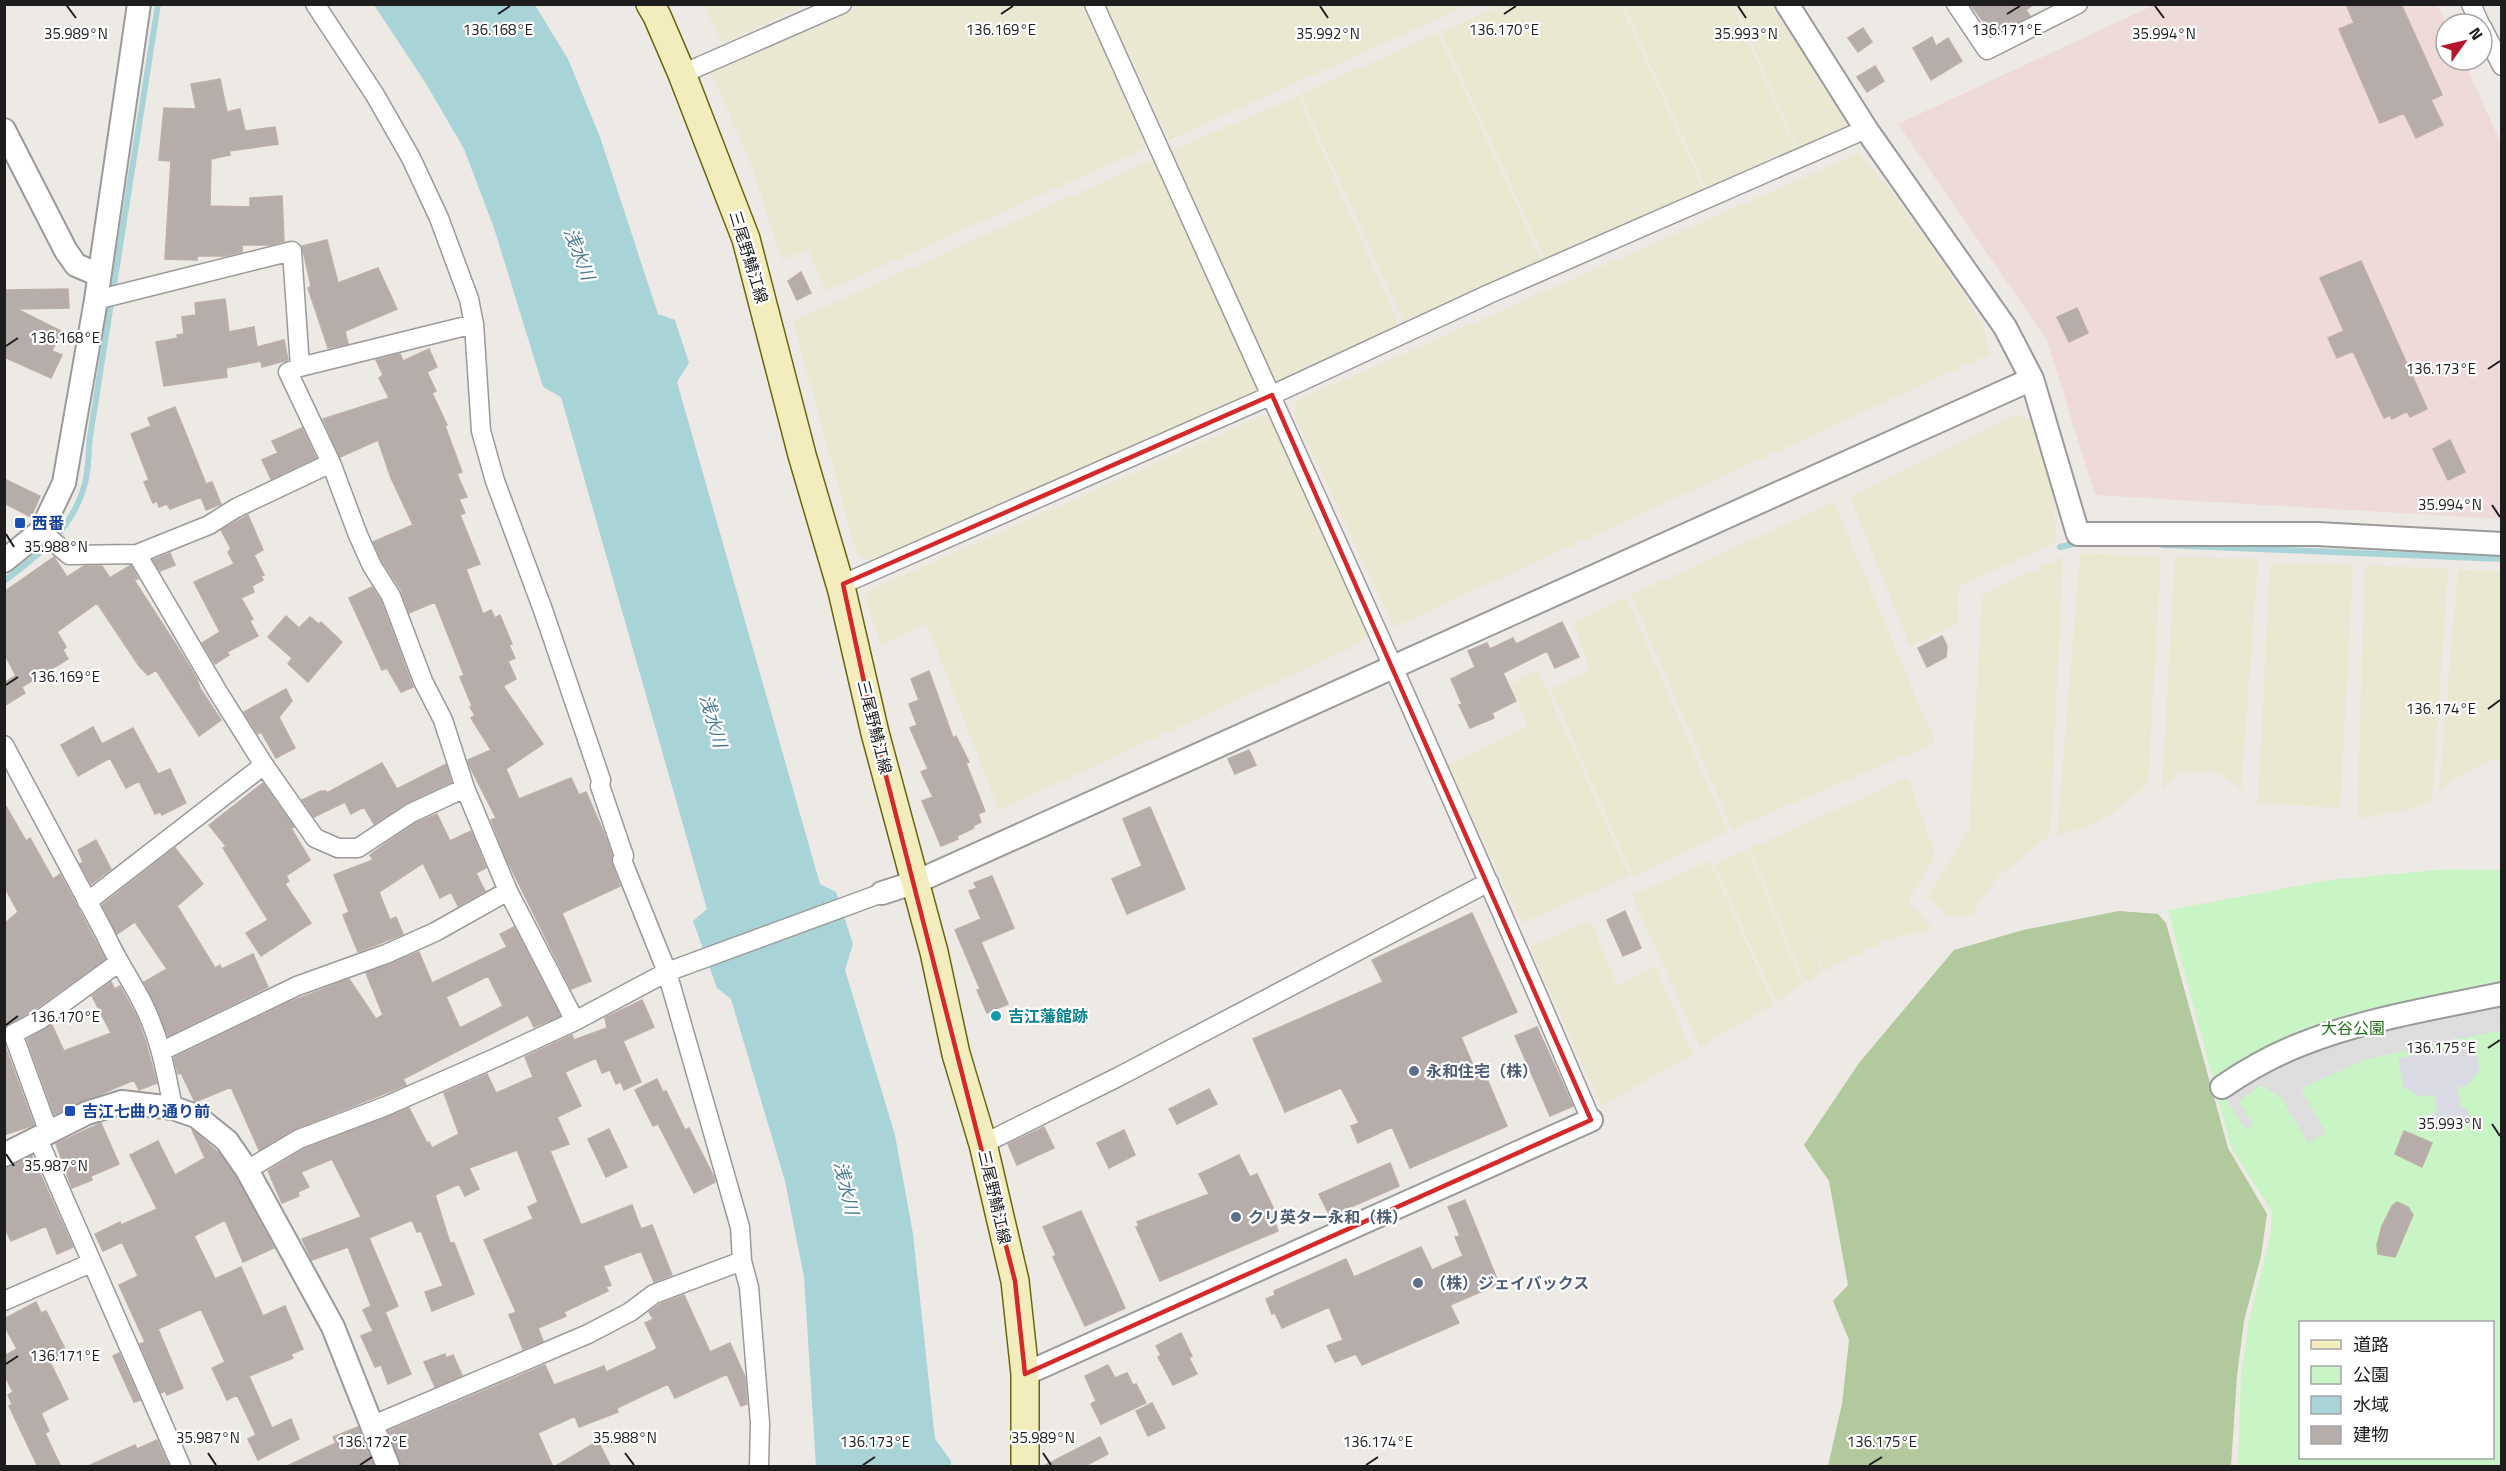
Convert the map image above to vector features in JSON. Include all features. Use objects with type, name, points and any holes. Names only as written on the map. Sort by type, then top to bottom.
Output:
[{"type":"main road","name":"三尾野鯖江線","points":[[650,4],[682,74],[746,239],[802,455],[842,591],[876,733],[934,952],[956,1054],[983,1144],[1015,1281],[1025,1374],[1025,1467]]},
{"type":"street","points":[[50,539],[64,483],[100,299],[99,275],[139,4]]},
{"type":"street","points":[[315,4],[375,95],[411,158],[439,218],[469,299],[474,324],[481,431],[495,480],[543,610],[601,780],[600,786],[624,856],[622,860],[667,972],[740,1227],[742,1261],[749,1287],[760,1423],[759,1467]]},
{"type":"street","points":[[682,74],[842,4]]},
{"type":"street","points":[[1025,1374],[1591,1120],[1489,882],[1272,395],[1094,4]]},
{"type":"street","points":[[1787,4],[1866,129],[2005,327],[2032,379],[2078,534],[2317,534],[2502,544]]},
{"type":"street","points":[[1956,4],[1987,50],[2078,4]]},
{"type":"street","points":[[2494,51],[2502,66]]},
{"type":"street","points":[[842,591],[843,584],[1272,395],[1490,294],[1866,129]]},
{"type":"street","points":[[4,130],[66,251],[76,265],[99,275]]},
{"type":"street","points":[[100,299],[292,251],[300,367]]},
{"type":"street","points":[[474,324],[300,367],[288,372],[331,463],[372,566],[391,596],[423,681],[443,720],[465,788],[508,891],[574,1021]]},
{"type":"street","points":[[247,1170],[299,1139],[386,1106],[574,1021],[667,972],[916,882],[1393,669],[2032,379]]},
{"type":"street","points":[[50,539],[69,555],[137,554],[209,525],[236,508],[331,463]]},
{"type":"street","points":[[4,561],[50,539]]},
{"type":"street","points":[[137,554],[218,692],[264,765],[315,838],[338,848],[358,848],[411,813],[465,788]]},
{"type":"street","points":[[4,745],[105,934],[118,963],[142,1000],[162,1051],[173,1108]]},
{"type":"street","points":[[87,902],[264,765]]},
{"type":"street","points":[[983,1144],[1118,1077],[1489,882]]},
{"type":"street","points":[[162,1051],[297,986],[386,954],[435,932],[508,891]]},
{"type":"street","points":[[118,963],[41,1018],[13,1034],[44,1136],[91,1263],[181,1467]]},
{"type":"street","points":[[2222,1087],[2253,1066],[2303,1044],[2372,1023],[2502,994]]},
{"type":"street","points":[[4,1155],[87,1113],[122,1102],[173,1108],[196,1116],[227,1141],[247,1170],[333,1327],[388,1467]]},
{"type":"street","points":[[371,1426],[588,1334],[630,1312],[654,1294],[742,1261]]},
{"type":"street","points":[[4,1301],[91,1263]]},
{"type":"highlighted area","points":[[1272,395],[1591,1120],[1025,1374],[1015,1281],[875,733],[843,584]]},
{"type":"shaded area","points":[[1106,4],[1468,5],[1169,140]]},
{"type":"shaded area","points":[[704,5],[807,5],[722,43]]},
{"type":"shaded area","points":[[863,5],[1084,5],[1146,148],[826,291],[808,249],[782,260],[749,158],[711,72]]},
{"type":"shaded area","points":[[1502,5],[1621,5],[1703,189],[1546,261],[1441,32]]},
{"type":"shaded area","points":[[1624,5],[1732,5],[1795,148],[1706,188]]},
{"type":"shaded area","points":[[1736,5],[1771,5],[1850,127],[1798,150]]},
{"type":"shaded area","points":[[2154,5],[2437,5],[2440,12],[2434,12],[2434,72],[2468,72],[2501,143],[2501,519],[2095,495],[2047,340],[1898,124]]},
{"type":"shaded area","points":[[1438,33],[1542,262],[1405,324],[1300,94]]},
{"type":"shaded area","points":[[1298,96],[1399,326],[1275,382],[1172,150]]},
{"type":"shaded area","points":[[1859,153],[1896,197],[1942,262],[1983,325],[1990,354],[1394,627],[1294,415],[1296,401]]},
{"type":"shaded area","points":[[1154,159],[1260,389],[873,563],[857,554],[793,321]]},
{"type":"shaded area","points":[[2017,414],[2033,421],[2053,484],[2056,542],[1959,586],[1957,600],[1959,621],[1952,627],[1910,646],[1850,497]]},
{"type":"shaded area","points":[[1263,415],[1270,417],[1367,634],[1359,644],[999,810],[927,624],[881,645],[864,593]]},
{"type":"shaded area","points":[[1834,502],[1935,743],[1732,829],[1631,595]]},
{"type":"shaded area","points":[[2080,553],[2161,557],[2148,784],[2113,812],[2093,824],[2057,837]]},
{"type":"shaded area","points":[[2063,557],[2050,835],[1998,877],[1971,915],[1945,915],[1927,897],[1969,831],[1982,595]]},
{"type":"shaded area","points":[[2175,557],[2258,559],[2241,791],[2235,784],[2217,773],[2196,771],[2178,774],[2162,789]]},
{"type":"shaded area","points":[[2353,564],[2340,808],[2258,803],[2270,565]]},
{"type":"shaded area","points":[[2365,565],[2448,569],[2432,800],[2415,808],[2357,819]]},
{"type":"shaded area","points":[[2458,570],[2501,571],[2501,761],[2489,760],[2463,774],[2439,791]]},
{"type":"shaded area","points":[[1626,597],[1728,832],[1633,876],[1551,689],[1590,669],[1573,623]]},
{"type":"shaded area","points":[[1538,670],[1629,876],[1522,923],[1448,765],[1528,726],[1511,684]]},
{"type":"shaded area","points":[[1908,778],[1935,854],[1908,902],[1933,929],[1890,939],[1824,971],[1802,924],[1822,972],[1804,983],[1750,848]]},
{"type":"shaded area","points":[[1748,849],[1802,984],[1776,1002],[1714,864]]},
{"type":"shaded area","points":[[1710,861],[1773,1004],[1700,1047],[1632,895]]},
{"type":"shaded area","points":[[1590,920],[1617,986],[1655,966],[1693,1054],[1601,1106],[1530,947]]},
{"type":"shaded area","points":[[2501,994],[2501,1030],[2367,1059],[2301,1088],[2326,1133],[2308,1143],[2281,1097],[2261,1085],[2239,1101],[2253,1124],[2246,1130],[2225,1097],[2253,1066]]},
{"type":"shaded area","points":[[2473,1041],[2480,1068],[2469,1085],[2457,1088],[2461,1106],[2467,1110],[2469,1119],[2448,1128],[2434,1128],[2432,1114],[2437,1111],[2435,1095],[2421,1097],[2404,1087],[2398,1059]]},
{"type":"green space","name":"大谷公園","points":[[2449,869],[2501,870],[2501,1466],[2238,1466],[2241,1376],[2249,1320],[2270,1238],[2272,1212],[2231,1147],[2168,910],[2329,880]]},
{"type":"green space","points":[[2119,911],[2158,914],[2166,923],[2228,1148],[2267,1214],[2261,1256],[2244,1321],[2237,1376],[2231,1466],[1828,1466],[1842,1404],[1849,1340],[1833,1301],[1848,1285],[1829,1181],[1804,1145],[1859,1063],[1954,950],[2023,930]]},
{"type":"water","name":"浅水川","points":[[374,5],[535,5],[568,59],[600,137],[658,314],[675,320],[689,363],[677,382],[820,884],[836,892],[853,944],[845,970],[895,1135],[913,1234],[935,1439],[951,1461],[951,1466],[816,1466],[804,1277],[785,1181],[731,999],[717,988],[693,921],[707,909],[561,397],[543,387],[494,228],[464,149],[425,82]]},
{"type":"building","points":[[1970,4],[2034,4],[2026,10],[2030,16],[2014,24],[2012,21],[1993,34]]},
{"type":"building","points":[[2346,4],[2401,4],[2442,95],[2431,100],[2443,125],[2416,138],[2404,113],[2380,123],[2339,29],[2354,23]]},
{"type":"building","points":[[1863,28],[1872,42],[1858,52],[1848,38]]},
{"type":"building","points":[[1932,37],[1936,46],[1948,38],[1962,61],[1931,80],[1913,48]]},
{"type":"building","points":[[1875,66],[1884,81],[1867,92],[1857,77]]},
{"type":"building","points":[[220,79],[227,112],[240,109],[245,131],[275,127],[278,144],[229,151],[230,155],[211,159],[210,206],[250,207],[250,198],[282,196],[284,241],[271,245],[242,245],[242,252],[225,256],[197,256],[197,260],[165,259],[171,161],[159,160],[164,108],[196,109],[191,84]]},
{"type":"building","points":[[327,240],[338,283],[378,268],[397,309],[345,331],[348,344],[328,348],[308,288],[311,286],[302,246]]},
{"type":"building","points":[[2361,261],[2427,409],[2410,417],[2407,411],[2392,419],[2390,415],[2384,418],[2353,351],[2337,358],[2328,338],[2344,331],[2320,278]]},
{"type":"building","points":[[801,272],[811,293],[797,300],[788,281]]},
{"type":"building","points":[[68,289],[69,308],[17,309],[61,331],[52,351],[62,355],[51,378],[4,357],[4,290]]},
{"type":"building","points":[[225,299],[229,332],[254,327],[257,347],[284,340],[288,360],[262,367],[261,361],[226,368],[227,377],[164,386],[156,342],[178,338],[177,335],[184,334],[182,317],[196,315],[195,303]]},
{"type":"building","points":[[2077,308],[2088,333],[2069,342],[2057,317]]},
{"type":"building","points":[[429,349],[437,367],[427,372],[436,391],[432,393],[447,425],[445,426],[462,472],[457,474],[467,497],[459,499],[465,513],[460,515],[480,564],[466,569],[483,614],[491,610],[495,618],[500,615],[512,644],[509,645],[515,658],[508,661],[516,679],[503,686],[543,744],[506,769],[519,799],[571,778],[579,795],[586,792],[612,855],[612,864],[620,886],[562,913],[591,981],[571,989],[506,858],[491,820],[496,818],[469,765],[468,760],[491,750],[471,718],[475,715],[460,677],[464,675],[435,602],[409,613],[401,590],[373,542],[413,525],[391,478],[378,440],[340,457],[323,419],[389,398],[379,378],[383,375],[376,360],[400,354],[403,361]]},
{"type":"building","points":[[175,407],[206,484],[212,482],[221,504],[206,510],[201,497],[170,509],[167,504],[159,507],[157,501],[153,503],[144,482],[149,480],[131,434],[151,426],[148,418]]},
{"type":"building","points":[[302,428],[316,458],[271,479],[262,460],[278,453],[272,441]]},
{"type":"building","points":[[2450,440],[2465,472],[2448,480],[2433,449]]},
{"type":"building","points":[[4,479],[40,496],[31,517],[4,503]]},
{"type":"building","points":[[248,515],[263,550],[254,555],[264,575],[261,576],[263,580],[252,586],[254,592],[241,598],[253,619],[250,621],[258,636],[227,652],[229,655],[215,664],[202,643],[220,632],[194,582],[234,564],[228,552],[231,549],[221,530]]},
{"type":"building","points":[[170,553],[175,565],[160,571],[153,560]]},
{"type":"building","points":[[54,557],[67,577],[84,566],[102,566],[110,578],[131,565],[138,579],[134,580],[221,720],[199,736],[156,670],[148,675],[139,666],[97,603],[57,632],[66,647],[63,650],[68,659],[22,687],[4,653],[4,592]]},
{"type":"building","points":[[372,587],[381,601],[413,687],[401,692],[387,668],[382,670],[349,598]]},
{"type":"building","points":[[286,616],[299,628],[310,617],[319,624],[321,622],[342,642],[308,682],[288,664],[292,658],[268,637]]},
{"type":"building","points":[[1562,622],[1579,657],[1555,668],[1547,651],[1503,673],[1516,701],[1492,713],[1494,718],[1470,728],[1459,705],[1462,704],[1451,679],[1475,667],[1468,651],[1487,643],[1490,649],[1513,638],[1516,644]]},
{"type":"building","points":[[1942,636],[1947,646],[1946,657],[1927,667],[1918,648]]},
{"type":"building","points":[[929,671],[953,738],[956,736],[969,762],[966,763],[985,811],[978,814],[981,822],[973,826],[974,828],[957,836],[958,839],[941,846],[922,801],[933,797],[921,772],[928,769],[910,728],[917,725],[909,704],[919,700],[911,679]]},
{"type":"building","points":[[15,676],[25,693],[4,706],[4,683]]},
{"type":"building","points":[[286,689],[292,701],[279,717],[295,748],[276,758],[261,732],[258,734],[244,712]]},
{"type":"building","points":[[93,727],[102,744],[133,728],[158,774],[170,769],[186,803],[162,815],[160,812],[155,814],[139,781],[126,788],[110,758],[78,776],[61,745]]},
{"type":"building","points":[[1249,750],[1256,765],[1235,774],[1228,759]]},
{"type":"building","points":[[382,763],[397,789],[446,764],[451,782],[406,803],[374,824],[364,807],[351,814],[345,802],[314,817],[302,800],[321,791],[327,793]]},
{"type":"building","points":[[263,783],[294,827],[291,828],[310,860],[286,876],[289,881],[285,884],[311,923],[261,956],[246,933],[268,920],[223,848],[226,846],[209,825]]},
{"type":"building","points":[[4,803],[26,841],[30,838],[53,879],[60,874],[105,959],[35,1009],[4,1027],[4,924],[18,912],[4,886]]},
{"type":"building","points":[[1150,807],[1185,889],[1127,914],[1112,879],[1142,866],[1123,819]]},
{"type":"building","points":[[437,814],[450,841],[471,831],[486,868],[476,873],[485,891],[458,906],[451,892],[440,898],[423,863],[379,892],[390,920],[396,917],[403,934],[358,952],[343,915],[349,912],[334,875],[373,860],[370,855],[385,844],[416,823]]},
{"type":"building","points":[[96,840],[111,869],[91,884],[80,864],[83,862],[78,850]]},
{"type":"building","points":[[175,848],[203,884],[177,906],[215,968],[220,965],[222,969],[253,954],[268,987],[168,1036],[144,982],[167,969],[135,922],[117,934],[102,905]]},
{"type":"building","points":[[992,876],[1014,928],[981,942],[1008,1004],[987,1013],[977,990],[980,989],[955,930],[981,919],[969,891],[977,888],[974,883]]},
{"type":"building","points":[[1625,911],[1641,948],[1623,956],[1607,920]]},
{"type":"building","points":[[1472,913],[1517,1012],[1461,1037],[1475,1070],[1482,1067],[1507,1126],[1410,1168],[1392,1127],[1358,1143],[1351,1126],[1359,1123],[1341,1088],[1285,1112],[1253,1039],[1383,982],[1372,960]]},
{"type":"building","points":[[514,927],[560,1016],[534,1027],[528,1015],[403,1079],[406,1085],[295,1129],[259,1150],[231,1087],[195,1102],[181,1073],[178,1074],[174,1058],[287,1003],[349,979],[376,1019],[383,1015],[366,973],[419,952],[432,983],[507,947],[500,934]],"holes":[[[488,976],[503,1006],[460,1028],[446,997]]]},
{"type":"building","points":[[111,982],[115,989],[120,986],[137,1017],[157,1083],[139,1090],[134,1080],[54,1114],[27,1039],[52,1025],[64,1051],[111,1033],[92,996]]},
{"type":"building","points":[[642,1000],[654,1027],[623,1041],[641,1082],[624,1090],[621,1082],[616,1084],[610,1070],[602,1073],[596,1058],[565,1072],[581,1106],[557,1117],[569,1144],[550,1151],[581,1225],[632,1205],[641,1229],[652,1225],[672,1275],[654,1282],[641,1251],[603,1266],[611,1285],[606,1287],[608,1291],[564,1312],[566,1316],[538,1328],[543,1341],[523,1349],[509,1315],[516,1312],[484,1240],[533,1219],[528,1207],[538,1202],[517,1150],[469,1168],[479,1189],[465,1196],[459,1184],[435,1195],[450,1243],[454,1243],[474,1294],[432,1311],[425,1292],[443,1286],[421,1231],[417,1232],[412,1220],[369,1238],[398,1306],[385,1312],[411,1374],[388,1384],[381,1365],[375,1367],[361,1336],[373,1331],[363,1310],[371,1306],[348,1247],[312,1260],[302,1239],[361,1217],[332,1159],[301,1172],[309,1187],[298,1192],[299,1196],[282,1203],[268,1171],[304,1149],[409,1108],[427,1143],[429,1142],[432,1148],[459,1134],[444,1093],[487,1074],[496,1093],[533,1077],[525,1057],[572,1035],[574,1040],[607,1028],[605,1018]]},
{"type":"building","points":[[1537,1027],[1573,1106],[1550,1116],[1515,1036]]},
{"type":"building","points":[[4,1044],[34,1125],[4,1135]]},
{"type":"building","points":[[657,1079],[663,1092],[666,1091],[685,1130],[689,1128],[714,1177],[715,1182],[694,1193],[658,1124],[653,1126],[635,1090]]},
{"type":"building","points":[[1209,1089],[1217,1104],[1177,1124],[1169,1109]]},
{"type":"building","points":[[101,1123],[119,1164],[91,1176],[92,1180],[72,1188],[56,1144]]},
{"type":"building","points":[[1044,1127],[1054,1148],[1017,1165],[1008,1144]]},
{"type":"building","points":[[609,1129],[627,1167],[606,1177],[588,1139]]},
{"type":"building","points":[[192,1130],[220,1154],[236,1177],[274,1248],[243,1262],[225,1220],[194,1236],[215,1279],[241,1267],[263,1316],[285,1306],[303,1349],[291,1354],[293,1358],[249,1376],[272,1428],[291,1419],[299,1439],[258,1460],[248,1439],[256,1435],[237,1395],[227,1400],[212,1368],[225,1362],[201,1309],[158,1329],[183,1388],[167,1395],[165,1391],[161,1393],[140,1344],[145,1342],[119,1285],[138,1276],[122,1242],[103,1251],[95,1234],[157,1209],[130,1155],[158,1141],[175,1175],[205,1158]]},
{"type":"building","points":[[1124,1130],[1135,1155],[1109,1168],[1097,1143]]},
{"type":"building","points":[[2404,1131],[2432,1143],[2422,1167],[2395,1154]]},
{"type":"building","points":[[1239,1155],[1250,1177],[1257,1174],[1276,1214],[1273,1216],[1278,1231],[1160,1281],[1136,1227],[1139,1226],[1137,1222],[1209,1194],[1199,1174]]},
{"type":"building","points":[[32,1156],[73,1247],[57,1254],[46,1226],[11,1241],[4,1226],[4,1168]]},
{"type":"building","points":[[1390,1163],[1399,1186],[1330,1216],[1319,1194]]},
{"type":"building","points":[[1465,1200],[1499,1284],[1450,1305],[1459,1323],[1362,1365],[1356,1354],[1335,1362],[1327,1346],[1343,1340],[1329,1307],[1282,1328],[1275,1313],[1272,1314],[1266,1299],[1275,1295],[1274,1291],[1346,1259],[1354,1277],[1421,1247],[1432,1270],[1463,1256],[1455,1237],[1460,1236],[1448,1207]]},
{"type":"building","points":[[2397,1202],[2408,1207],[2413,1215],[2395,1257],[2378,1254],[2377,1245],[2382,1226],[2392,1206]]},
{"type":"building","points":[[1081,1211],[1125,1308],[1085,1326],[1053,1257],[1056,1255],[1043,1227]]},
{"type":"building","points":[[684,1295],[710,1352],[730,1343],[745,1377],[747,1404],[741,1406],[727,1374],[675,1398],[668,1384],[619,1407],[618,1412],[579,1427],[575,1416],[538,1433],[553,1467],[401,1467],[389,1431],[545,1365],[554,1385],[604,1366],[606,1372],[653,1351],[657,1348],[645,1323],[653,1319],[649,1312],[662,1303]]},
{"type":"building","points":[[36,1302],[41,1313],[46,1311],[66,1351],[49,1360],[68,1399],[41,1413],[49,1431],[45,1433],[61,1467],[38,1467],[9,1406],[12,1404],[8,1395],[13,1392],[4,1374],[4,1356],[17,1349],[4,1325],[4,1319]]},
{"type":"building","points":[[1181,1333],[1192,1356],[1189,1358],[1197,1374],[1173,1385],[1158,1357],[1161,1355],[1156,1346]]},
{"type":"building","points":[[119,1353],[140,1400],[134,1402],[113,1356]]},
{"type":"building","points":[[445,1354],[446,1358],[453,1355],[462,1375],[435,1387],[424,1362]]},
{"type":"building","points":[[1108,1365],[1115,1378],[1127,1373],[1146,1403],[1101,1424],[1091,1404],[1096,1401],[1085,1376]]},
{"type":"building","points":[[1152,1403],[1165,1428],[1148,1436],[1136,1411]]},
{"type":"building","points":[[358,1427],[374,1467],[285,1467],[336,1443],[333,1437]]},
{"type":"building","points":[[1100,1437],[1108,1454],[1083,1467],[1042,1467]]},
{"type":"building","points":[[157,1440],[169,1467],[86,1467],[135,1445],[137,1449]]},
{"type":"building","points":[[598,1441],[611,1467],[554,1467]]},
{"type":"waterway","points":[[4,581],[30,561],[64,527],[73,514],[85,483],[90,437],[158,4]]},
{"type":"waterway","points":[[2060,547],[2078,543]]},
{"type":"waterway","points":[[2163,545],[2502,559]]},
{"type":"place","name":"西番","points":[[20,523]]},
{"type":"place","name":"吉江藩館跡","points":[[996,1016]]},
{"type":"place","name":"永和住宅（株）","points":[[1414,1071]]},
{"type":"place","name":"吉江七曲り通り前","points":[[70,1111]]},
{"type":"place","name":"クリ英ター永和（株）","points":[[1236,1217]]},
{"type":"place","name":"（株）ジェイバックス","points":[[1418,1283]]}]
